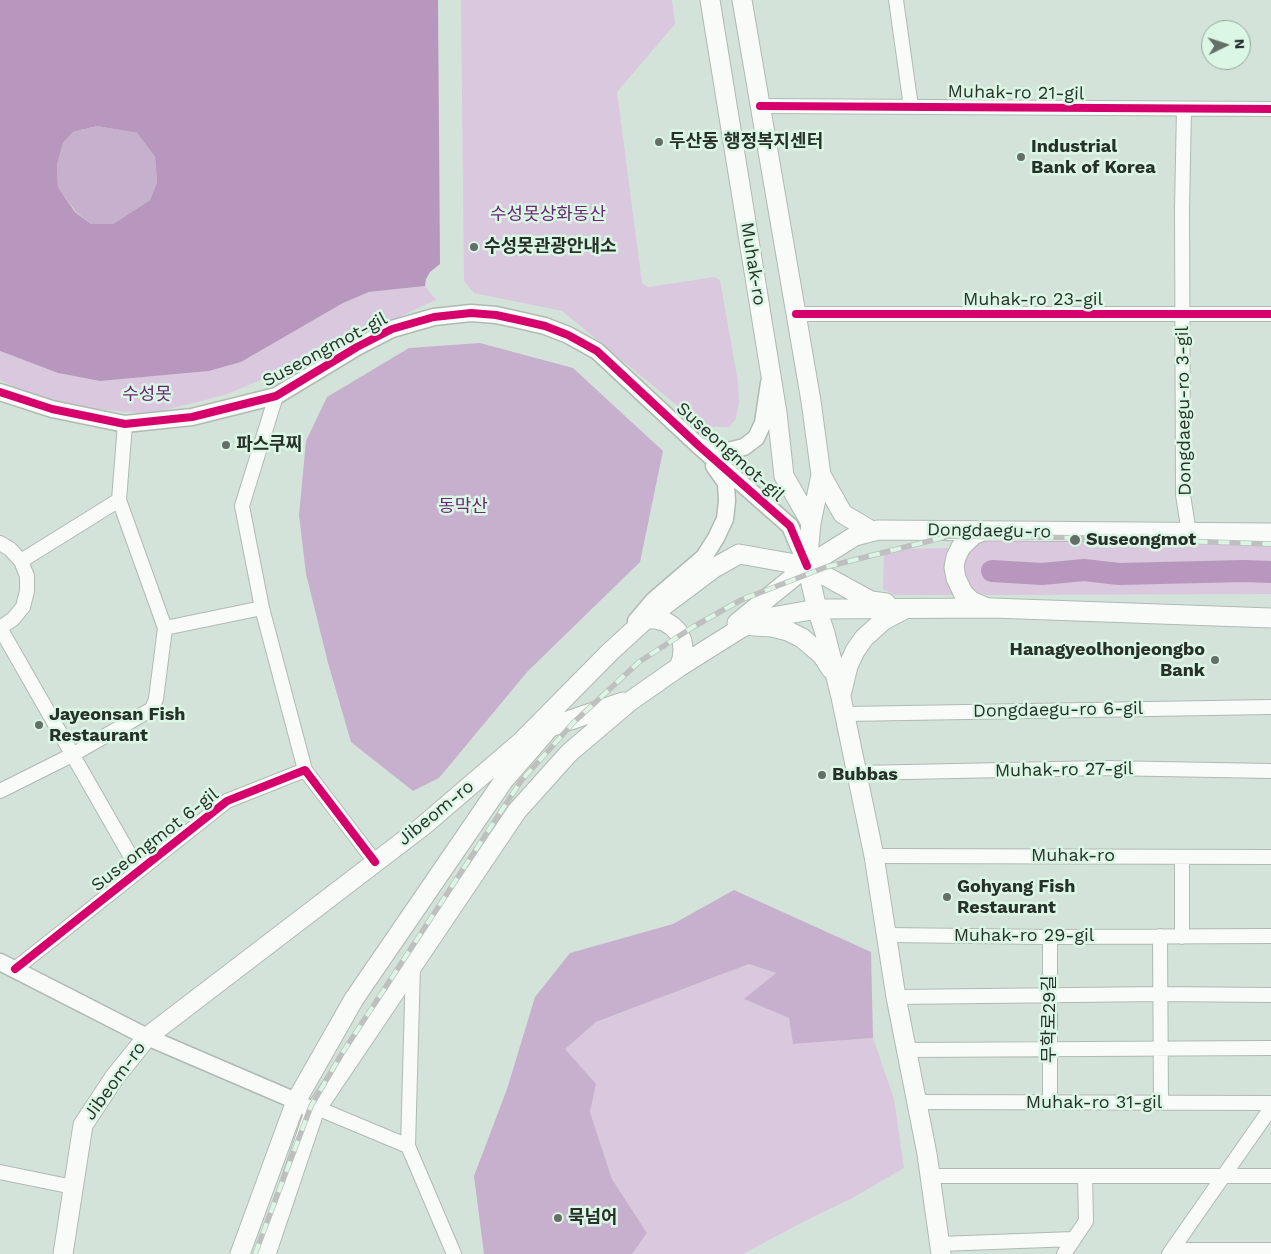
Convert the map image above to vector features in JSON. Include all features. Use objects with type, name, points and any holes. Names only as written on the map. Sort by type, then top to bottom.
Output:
[{"type":"main road","name":"Muhak-ro","points":[[710,0],[770,374],[784,476],[811,522]]},
{"type":"main road","name":"Muhak-ro","points":[[742,0],[811,401],[821,475],[811,522],[807,566],[843,706],[874,856],[896,997],[930,1176],[940,1249]]},
{"type":"main road","points":[[821,475],[843,514],[872,531]]},
{"type":"main road","name":"Dongdaegu-ro","points":[[807,566],[855,536],[878,530],[1271,533]]},
{"type":"main road","points":[[983,531],[973,535],[961,547],[956,556],[955,573],[958,584],[967,597],[980,606],[992,608]]},
{"type":"main road","name":"Jibeom-ro","points":[[63,1254],[82,1125],[114,1078],[147,1037],[422,826],[521,742],[611,651],[646,619],[714,568],[739,554],[807,566],[871,601],[909,608]]},
{"type":"main road","points":[[701,653],[807,566]]},
{"type":"main road","points":[[266,1254],[315,1110],[517,810],[569,753],[636,697],[701,653],[741,628],[766,618],[817,608],[992,608],[1271,618]]},
{"type":"main road","points":[[843,706],[843,681],[855,651],[864,638],[884,620],[909,608]]},
{"type":"main road","points":[[646,619],[664,621],[678,632],[682,640],[683,650],[679,667]]},
{"type":"main road","points":[[741,628],[772,627],[788,631],[802,638],[822,655],[836,676]]},
{"type":"main road","points":[[240,1254],[296,1101],[354,999],[504,780],[550,727],[636,697]]},
{"type":"street","points":[[896,0],[911,107]]},
{"type":"street","name":"Muhak-ro 21-gil","points":[[760,106],[1271,109]]},
{"type":"street","name":"Dongdaegu-ro 3-gil","points":[[1184,109],[1182,209],[1184,495],[1189,533]]},
{"type":"street","name":"Suseongmot-gil","points":[[0,392],[52,409],[125,424],[192,417],[276,396],[357,347],[392,329],[434,317],[471,313],[496,315],[544,326],[568,335],[597,351],[699,446],[790,526],[807,566]]},
{"type":"street","name":"Muhak-ro 23-gil","points":[[796,314],[1271,314]]},
{"type":"street","points":[[699,446],[728,452],[744,447],[756,438],[763,423],[770,374]]},
{"type":"street","points":[[276,396],[242,506],[262,608],[304,770],[375,862]]},
{"type":"street","points":[[0,791],[72,755],[152,709],[156,698],[165,628],[119,500],[125,424]]},
{"type":"street","points":[[611,651],[654,600],[704,557],[725,520],[726,483],[699,446]]},
{"type":"street","points":[[21,561],[119,500]]},
{"type":"street","points":[[0,543],[10,549],[21,561],[27,576],[27,591],[22,606],[13,619],[0,628],[139,871]]},
{"type":"street","points":[[165,628],[262,608]]},
{"type":"street","name":"Dongdaegu-ro 6-gil","points":[[843,706],[1271,706]]},
{"type":"street","name":"Muhak-ro 27-gil","points":[[857,774],[1104,768],[1271,771]]},
{"type":"street","name":"Suseongmot 6-gil","points":[[8,965],[139,871],[227,801],[304,770]]},
{"type":"street","name":"Muhak-ro","points":[[874,856],[1271,857]]},
{"type":"street","points":[[1182,857],[1182,937]]},
{"type":"street","name":"Muhak-ro 29-gil","points":[[887,935],[1050,937],[1271,936]]},
{"type":"street","points":[[1160,936],[1161,1103]]},
{"type":"street","name":"무학로29길","points":[[1050,937],[1050,1102]]},
{"type":"street","points":[[8,965],[147,1037],[315,1110],[408,1146]]},
{"type":"street","points":[[413,965],[408,1146],[454,1254]]},
{"type":"street","points":[[896,997],[1160,994],[1271,995]]},
{"type":"street","points":[[906,1050],[1160,1047],[1271,1048]]},
{"type":"street","name":"Muhak-ro 31-gil","points":[[916,1102],[1271,1103]]},
{"type":"street","points":[[1170,1252],[1271,1108]]},
{"type":"street","points":[[0,1172],[73,1187]]},
{"type":"street","points":[[930,1176],[1271,1176]]},
{"type":"street","points":[[1064,1254],[1086,1221],[1085,1176]]},
{"type":"street","name":"Muhak-ro","points":[[940,1249],[1074,1239]]},
{"type":"street","points":[[1170,1252],[1271,1250]]},
{"type":"green space","name":"수성못상화동산","points":[[461,0],[672,0],[675,24],[617,92],[642,283],[648,287],[715,277],[720,280],[738,382],[739,401],[736,419],[729,427],[701,425],[562,311],[474,293],[464,281]]},
{"type":"green space","points":[[97,126],[137,133],[155,157],[157,182],[150,200],[113,224],[91,224],[76,212],[58,187],[57,165],[63,143],[73,132]]},
{"type":"green space","name":"수성못","points":[[425,286],[436,300],[225,395],[149,414],[77,407],[23,391],[0,380],[0,351],[58,373],[100,381],[209,371],[241,362],[343,303],[369,292]]},
{"type":"green space","name":"동막산","points":[[480,343],[573,368],[663,451],[640,562],[528,671],[439,778],[413,791],[351,742],[328,663],[306,574],[299,515],[306,441],[327,397],[409,348]]},
{"type":"green space","points":[[985,540],[1271,545],[1271,594],[987,595],[978,593],[965,583],[962,557],[974,543]]},
{"type":"green space","points":[[948,548],[949,582],[957,595],[895,595],[883,589],[884,554],[899,549]]},
{"type":"green space","points":[[734,890],[871,952],[873,1038],[793,1044],[789,1018],[744,999],[776,973],[749,964],[596,1022],[565,1049],[596,1084],[590,1112],[612,1179],[647,1233],[632,1254],[484,1254],[474,1176],[507,1089],[535,997],[570,953],[673,924]]},
{"type":"green space","points":[[749,964],[776,973],[745,999],[789,1018],[793,1044],[873,1038],[894,1099],[904,1168],[854,1197],[743,1254],[632,1254],[647,1233],[612,1179],[590,1112],[596,1084],[564,1049],[596,1022]]},
{"type":"shaded area","points":[[0,0],[438,0],[440,264],[430,272],[425,286],[369,292],[343,303],[241,362],[209,371],[100,381],[58,373],[0,351]],"holes":[[[97,126],[137,133],[155,157],[157,182],[150,200],[113,224],[91,224],[75,212],[58,187],[57,165],[63,143],[73,132]]]},
{"type":"waterway","points":[[992,571],[1042,574],[1084,570],[1119,574],[1271,572]]},
{"type":"railway","points":[[255,1254],[311,1106],[341,1055],[521,781],[574,722],[639,662],[693,627],[741,600],[826,567],[949,536],[1091,538],[1271,544]]},
{"type":"cycle path","points":[[760,106],[1271,109]]},
{"type":"cycle path","points":[[0,392],[52,409],[125,424],[192,417],[276,396],[357,347],[392,329],[434,317],[471,313],[496,315],[545,326],[568,335],[597,351],[699,446],[790,526],[807,566]]},
{"type":"cycle path","points":[[796,314],[1271,314]]},
{"type":"cycle path","points":[[15,969],[227,801],[305,770],[375,862]]},
{"type":"place","name":"두산동 행정복지센터","points":[[659,142]]},
{"type":"place","name":"Industrial Bank of Korea","points":[[1021,157]]},
{"type":"place","name":"수성못관광안내소","points":[[474,247]]},
{"type":"place","name":"파스쿠찌","points":[[226,445]]},
{"type":"place","name":"Suseongmot","points":[[1075,540]]},
{"type":"place","name":"Hanagyeolhonjeongbo Bank","points":[[1215,660]]},
{"type":"place","name":"Jayeonsan Fish Restaurant","points":[[39,725]]},
{"type":"place","name":"Bubbas","points":[[822,775]]},
{"type":"place","name":"Gohyang Fish Restaurant","points":[[947,897]]},
{"type":"place","name":"묵넘어","points":[[558,1218]]}]
